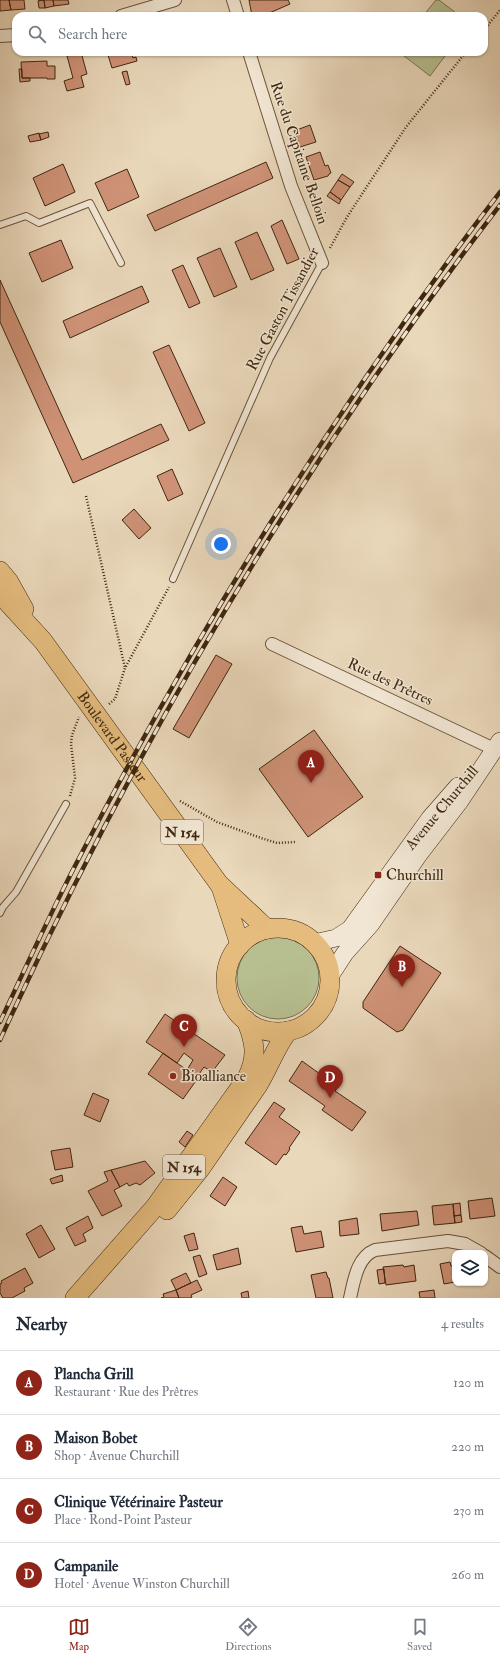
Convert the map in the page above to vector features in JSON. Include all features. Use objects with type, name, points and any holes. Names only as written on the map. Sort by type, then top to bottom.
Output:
[{"type":"main road","name":"N 154","points":[[0,571],[9,582],[43,641]]},
{"type":"main road","name":"Boulevard Pasteur","points":[[0,594],[43,641],[220,884]]},
{"type":"main road","name":"Avenue Churchill","points":[[314,943],[336,938],[350,929],[430,818],[451,793],[497,745]]},
{"type":"main road","name":"Avenue Churchill","points":[[330,976],[345,953],[371,924],[420,853],[460,801],[497,745]]},
{"type":"main road","name":"N 154","points":[[220,884],[267,929]]},
{"type":"main road","name":"N 154","points":[[220,884],[240,944]]},
{"type":"main road","points":[[284,928],[300,933],[314,943],[325,958],[330,976],[328,994],[319,1011],[305,1024],[288,1030],[266,1030],[246,1020],[234,1008],[230,1000],[226,984],[228,967],[240,944],[252,935],[267,929],[284,928]]},
{"type":"main road","name":"N 154","points":[[75,1298],[155,1206],[247,1078],[253,1067],[254,1057],[252,1039],[246,1020]]},
{"type":"main road","name":"N 154","points":[[89,1298],[169,1208],[200,1169],[258,1085],[275,1050],[288,1030]]},
{"type":"street","points":[[134,12],[175,0]]},
{"type":"street","points":[[233,0],[237,12]]},
{"type":"street","points":[[0,36],[12,35]]},
{"type":"street","name":"Rue du Capitaine Belloin","points":[[250,56],[291,186],[322,263]]},
{"type":"street","name":"Rue des Prêtres","points":[[272,644],[497,745]]},
{"type":"street","points":[[350,1298],[357,1272],[364,1258],[371,1252],[448,1241],[465,1244],[476,1250]]},
{"type":"street","points":[[488,1258],[500,1267]]},
{"type":"lane","points":[[0,226],[26,216],[39,223],[90,203],[121,263]]},
{"type":"lane","name":"Rue Gaston Tissandier","points":[[173,579],[270,358],[322,263]]},
{"type":"lane","points":[[1,909],[16,892],[66,804]]},
{"type":"path","points":[[488,25],[500,10]]},
{"type":"path","name":"Rue Gaston Tissandier","points":[[322,263],[347,217],[406,127],[463,56]]},
{"type":"path","points":[[86,496],[125,668]]},
{"type":"path","points":[[97,714],[115,699],[125,668],[173,579]]},
{"type":"path","points":[[66,804],[73,788],[75,778],[71,744],[72,735],[86,698]]},
{"type":"path","points":[[177,799],[218,822],[261,838],[277,843],[296,842]]},
{"type":"green space","points":[[436,0],[439,0],[455,12],[426,12]]},
{"type":"green space","points":[[404,56],[445,56],[430,76]]},
{"type":"green space","points":[[278,937],[294,940],[307,949],[316,962],[319,978],[316,994],[307,1007],[294,1016],[278,1019],[262,1016],[249,1007],[240,994],[237,978],[240,962],[249,949],[262,940]]},
{"type":"building","points":[[0,0],[9,0],[11,10],[0,11]]},
{"type":"building","points":[[9,0],[24,0],[25,9],[11,10]]},
{"type":"building","points":[[44,0],[53,0],[54,6],[45,8]]},
{"type":"building","points":[[44,0],[45,8],[39,8],[38,1]]},
{"type":"building","points":[[53,0],[68,0],[69,4],[54,6]]},
{"type":"building","points":[[249,0],[288,0],[290,4],[272,12],[251,12]]},
{"type":"building","points":[[67,56],[82,56],[87,74],[81,76],[84,87],[67,91],[64,81],[73,78]]},
{"type":"building","points":[[108,56],[136,57],[137,61],[112,68]]},
{"type":"building","points":[[47,61],[47,66],[55,66],[55,79],[22,78],[21,62]]},
{"type":"building","points":[[19,69],[22,69],[22,78],[30,78],[30,81],[20,82]]},
{"type":"building","points":[[127,71],[130,84],[126,85],[122,72]]},
{"type":"building","points":[[310,125],[316,142],[300,147],[294,131]]},
{"type":"building","points":[[48,132],[49,137],[41,140],[39,134]]},
{"type":"building","points":[[39,133],[41,140],[30,142],[28,136]]},
{"type":"building","points":[[320,152],[325,166],[328,165],[331,173],[328,176],[314,180],[306,157]]},
{"type":"building","points":[[266,162],[273,178],[155,231],[147,215]]},
{"type":"building","points":[[63,164],[75,192],[45,206],[33,178]]},
{"type":"building","points":[[127,169],[139,197],[108,211],[95,183]]},
{"type":"building","points":[[342,174],[354,182],[350,187],[338,180]]},
{"type":"building","points":[[338,180],[350,187],[341,200],[330,192]]},
{"type":"building","points":[[330,192],[341,200],[339,204],[327,196]]},
{"type":"building","points":[[282,220],[299,259],[287,264],[271,226]]},
{"type":"building","points":[[257,232],[274,270],[251,280],[235,242]]},
{"type":"building","points":[[61,240],[73,268],[42,282],[29,253]]},
{"type":"building","points":[[220,248],[237,287],[214,297],[197,258]]},
{"type":"building","points":[[183,265],[200,303],[189,308],[172,270]]},
{"type":"building","points":[[0,280],[82,460],[161,424],[169,440],[73,483],[0,322]]},
{"type":"building","points":[[142,286],[149,302],[70,338],[63,321]]},
{"type":"building","points":[[169,345],[205,423],[189,431],[153,352]]},
{"type":"building","points":[[172,469],[183,494],[168,501],[157,476]]},
{"type":"building","points":[[134,509],[151,528],[139,539],[122,520]]},
{"type":"building","points":[[216,655],[232,664],[189,738],[173,729]]},
{"type":"building","points":[[314,730],[363,797],[308,837],[259,769]]},
{"type":"building","points":[[400,946],[441,973],[403,1030],[397,1032],[363,1008],[363,1002]]},
{"type":"building","points":[[165,1014],[225,1055],[212,1072],[204,1067],[197,1077],[187,1070],[193,1060],[184,1053],[177,1063],[146,1042]]},
{"type":"building","name":"Bioalliance","points":[[163,1053],[198,1078],[183,1099],[148,1074]]},
{"type":"building","points":[[302,1061],[338,1087],[335,1091],[366,1112],[352,1131],[322,1110],[325,1106],[289,1081]]},
{"type":"building","points":[[93,1093],[109,1100],[100,1122],[84,1115]]},
{"type":"building","points":[[274,1102],[285,1109],[279,1117],[300,1132],[286,1155],[284,1154],[276,1165],[245,1143]]},
{"type":"building","points":[[187,1131],[193,1135],[185,1147],[179,1142]]},
{"type":"building","points":[[70,1148],[73,1167],[55,1170],[51,1151]]},
{"type":"building","points":[[145,1161],[155,1173],[140,1185],[136,1183],[129,1186],[127,1183],[120,1187],[111,1170]]},
{"type":"building","points":[[111,1170],[120,1187],[114,1190],[122,1206],[102,1216],[88,1191],[108,1181],[104,1172]]},
{"type":"building","points":[[62,1175],[63,1181],[52,1184],[50,1179]]},
{"type":"building","points":[[223,1177],[237,1187],[225,1206],[210,1196]]},
{"type":"building","points":[[492,1198],[495,1216],[470,1219],[468,1201]]},
{"type":"building","points":[[460,1203],[461,1215],[454,1216],[453,1204]]},
{"type":"building","points":[[453,1204],[455,1223],[434,1225],[432,1206]]},
{"type":"building","points":[[417,1211],[419,1225],[382,1231],[380,1214]]},
{"type":"building","points":[[461,1215],[462,1222],[455,1223],[454,1216]]},
{"type":"building","points":[[88,1216],[93,1228],[83,1234],[86,1241],[75,1246],[66,1228]]},
{"type":"building","points":[[357,1218],[359,1234],[340,1236],[339,1221]]},
{"type":"building","points":[[41,1225],[55,1249],[39,1258],[26,1234]]},
{"type":"building","points":[[302,1226],[304,1234],[321,1231],[324,1247],[296,1252],[291,1228]]},
{"type":"building","points":[[194,1233],[198,1249],[189,1251],[184,1236]]},
{"type":"building","points":[[238,1248],[241,1264],[217,1270],[213,1255]]},
{"type":"building","points":[[200,1255],[207,1274],[199,1277],[193,1257]]},
{"type":"building","points":[[450,1262],[452,1266],[452,1283],[444,1284],[440,1264]]},
{"type":"building","points":[[403,1265],[404,1267],[414,1265],[416,1281],[386,1285],[383,1267]]},
{"type":"building","points":[[25,1268],[33,1283],[24,1288],[25,1291],[12,1298],[3,1298],[0,1293],[1,1281]]},
{"type":"building","points":[[384,1269],[385,1283],[379,1284],[377,1270]]},
{"type":"building","points":[[326,1272],[329,1278],[333,1298],[316,1298],[311,1275]]},
{"type":"building","points":[[186,1273],[191,1283],[176,1290],[171,1280]]},
{"type":"building","points":[[197,1280],[202,1290],[191,1295],[192,1297],[190,1298],[179,1298],[176,1290]]},
{"type":"building","points":[[176,1290],[179,1298],[161,1298],[164,1297],[163,1294]]},
{"type":"building","points":[[434,1290],[435,1298],[420,1298],[419,1292]]},
{"type":"building","points":[[248,1291],[249,1298],[242,1298],[241,1293]]},
{"type":"railway","points":[[0,1022],[76,864],[171,689],[221,603],[327,435],[440,272],[500,192]]},
{"type":"railway","points":[[0,1040],[52,930],[107,821],[165,714],[226,609],[290,505],[357,403],[427,303],[500,205]]},
{"type":"place","name":"Plancha Grill","points":[[311,783]]},
{"type":"place","name":"Churchill","points":[[378,875]]},
{"type":"place","name":"Maison Bobet","points":[[402,987]]},
{"type":"place","name":"Clinique Vétérinaire Pasteur","points":[[184,1047]]},
{"type":"place","name":"Bioalliance","points":[[173,1076]]},
{"type":"place","name":"Campanile","points":[[330,1098]]}]
